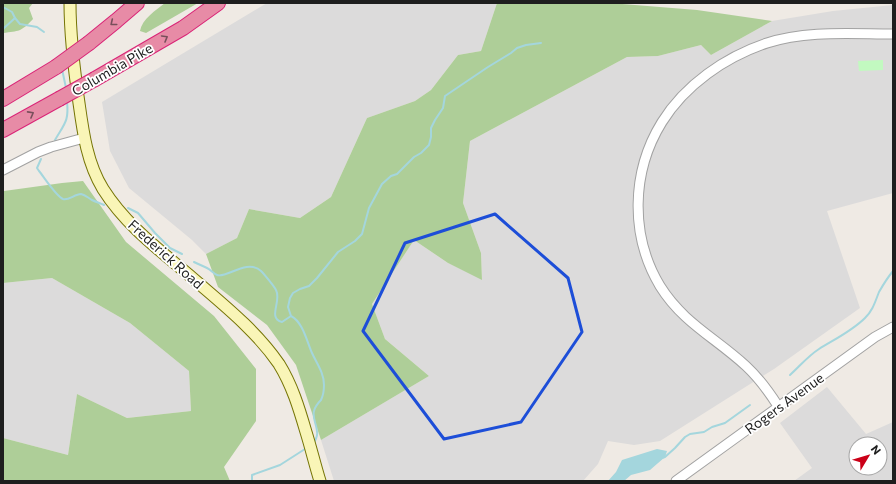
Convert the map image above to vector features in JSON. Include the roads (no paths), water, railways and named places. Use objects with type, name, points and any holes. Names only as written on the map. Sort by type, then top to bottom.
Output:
[{"type":"highway","points":[[3,99],[56,67],[89,43],[137,3]]},
{"type":"highway","name":"Columbia Pike","points":[[3,130],[183,28],[218,3]]},
{"type":"highway","points":[[183,28],[229,3]]},
{"type":"main road","name":"Frederick Road","points":[[70,3],[70,27],[84,138],[95,174],[113,204],[131,224],[152,244],[224,305],[267,348],[286,376],[298,406],[320,481]]},
{"type":"street","points":[[778,406],[758,378],[746,366],[694,325],[669,300],[650,266],[643,248],[639,229],[638,213],[638,196],[646,154],[662,121],[672,107],[684,94],[711,72],[736,56],[768,43],[795,37],[810,35],[893,34]]},
{"type":"street","points":[[3,170],[38,152],[84,138]]},
{"type":"street","name":"Rogers Avenue","points":[[676,481],[875,337],[893,327]]},
{"type":"water","points":[[657,449],[667,451],[665,457],[650,470],[631,475],[624,481],[608,481],[616,472],[622,460]]},
{"type":"waterway","points":[[3,7],[12,12],[20,24],[37,27],[44,32]]},
{"type":"waterway","points":[[3,29],[15,18]]},
{"type":"waterway","points":[[291,316],[288,307],[293,293],[309,286],[338,252],[355,241],[362,234],[369,208],[382,184],[391,176],[397,174],[429,145],[431,128],[443,108],[445,96],[517,48],[541,43]]},
{"type":"waterway","points":[[62,69],[66,88]]},
{"type":"waterway","points":[[55,140],[66,122],[67,101]]},
{"type":"waterway","points":[[41,159],[37,168],[60,197],[67,199],[81,194],[104,205]]},
{"type":"waterway","points":[[128,208],[138,213],[170,248],[182,254]]},
{"type":"waterway","points":[[194,262],[216,274],[221,275],[249,267],[261,271],[276,290],[277,299],[275,313],[278,320],[282,322],[291,316],[302,327],[324,381],[322,397],[315,408],[314,414],[317,433],[315,441]]},
{"type":"waterway","points":[[790,375],[815,352],[849,331],[868,315],[879,292],[893,271]]},
{"type":"waterway","points":[[662,458],[675,448],[685,437],[690,434],[704,432],[712,427],[725,423],[750,405]]},
{"type":"waterway","points":[[252,481],[252,475],[280,465],[305,449]]}]
